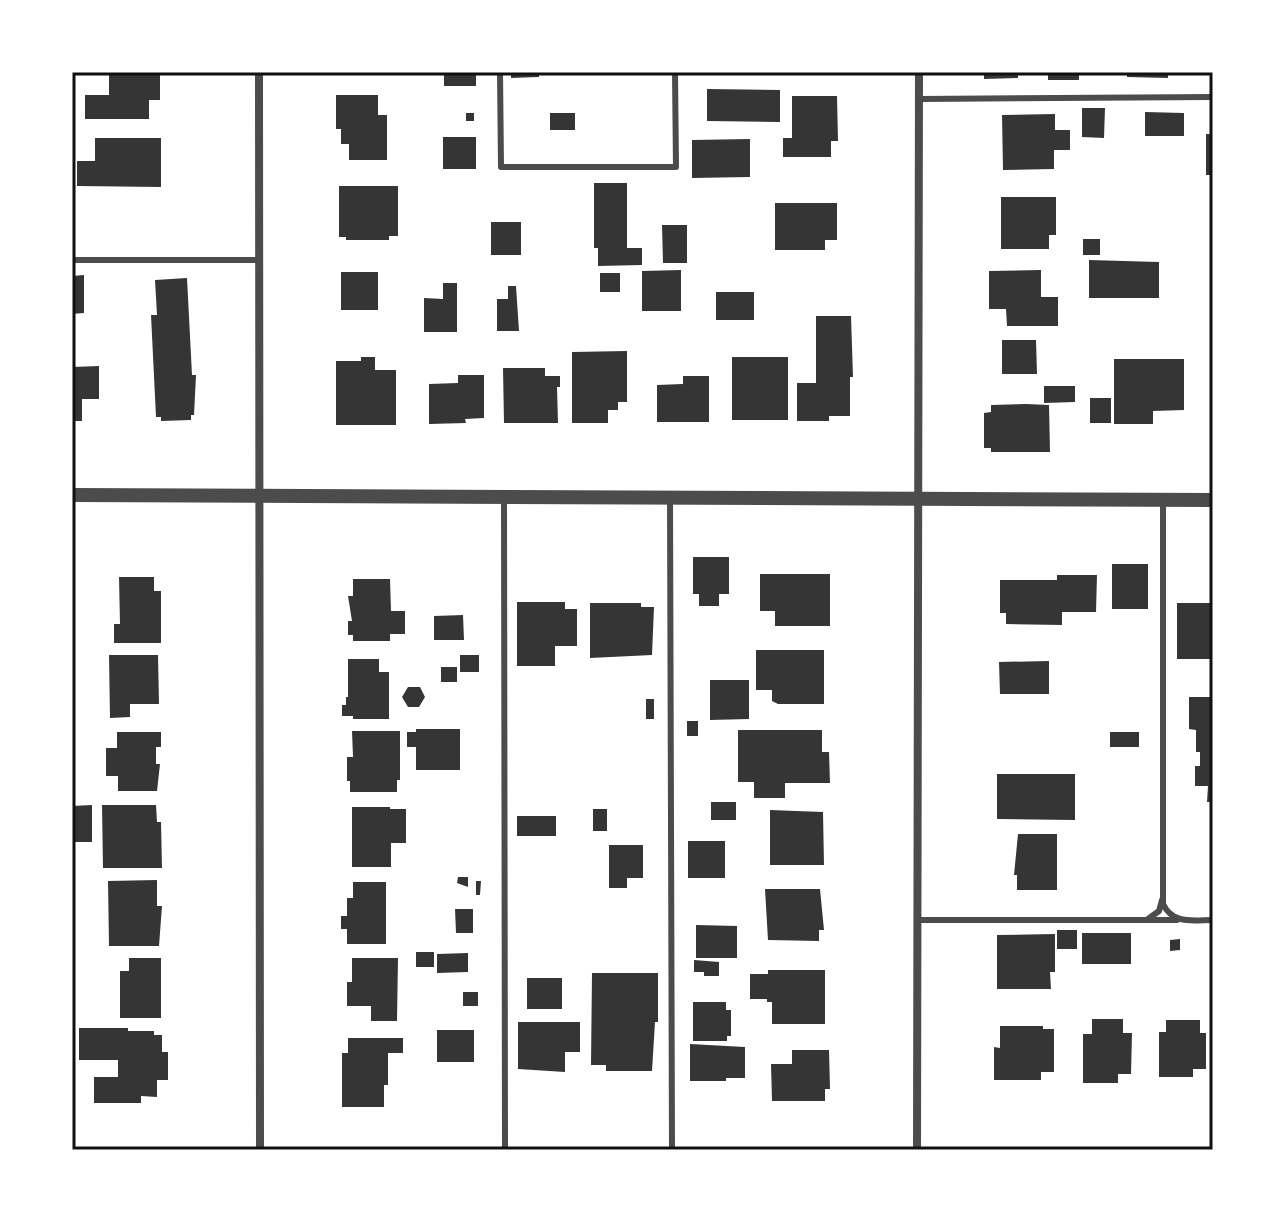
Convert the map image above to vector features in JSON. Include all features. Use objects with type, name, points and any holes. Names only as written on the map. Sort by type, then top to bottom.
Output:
[{"type":"street","points":[[259,72],[260,1150]]},
{"type":"street","points":[[917,1150],[919,72]]},
{"type":"street","points":[[72,495],[1213,500]]},
{"type":"lane","points":[[500,72],[501,167],[676,167],[675,72]]},
{"type":"lane","points":[[919,99],[1213,97]]},
{"type":"lane","points":[[72,260],[260,260]]},
{"type":"lane","points":[[504,497],[505,1150]]},
{"type":"lane","points":[[670,497],[672,1150]]},
{"type":"lane","points":[[1163,500],[1163,904],[1171,916],[1185,920]]},
{"type":"lane","points":[[1141,920],[1159,911],[1163,896]]},
{"type":"lane","points":[[918,920],[1213,920]]},
{"type":"building","points":[[109,72],[160,72],[160,100],[149,100],[149,119],[85,119],[85,95],[109,95]]},
{"type":"building","points":[[444,72],[476,72],[476,86],[444,86]]},
{"type":"building","points":[[511,72],[539,72],[539,77],[511,78]]},
{"type":"building","points":[[984,72],[1018,72],[1018,78],[984,79]]},
{"type":"building","points":[[1048,72],[1079,72],[1079,80],[1048,80]]},
{"type":"building","points":[[1127,72],[1168,72],[1168,78],[1127,77]]},
{"type":"building","points":[[707,89],[780,90],[780,122],[707,121]]},
{"type":"building","points":[[336,95],[378,95],[378,115],[387,115],[387,160],[349,160],[349,144],[341,144],[341,129],[336,129]]},
{"type":"building","points":[[792,96],[837,96],[838,141],[831,141],[831,157],[783,157],[783,138],[792,138]]},
{"type":"building","points":[[1082,108],[1105,108],[1104,138],[1082,137]]},
{"type":"building","points":[[1145,112],[1184,113],[1184,136],[1145,136]]},
{"type":"building","points":[[466,113],[474,113],[474,121],[466,121]]},
{"type":"building","points":[[550,113],[575,113],[575,130],[550,130]]},
{"type":"building","points":[[1055,114],[1055,130],[1070,130],[1070,150],[1054,150],[1054,169],[1003,170],[1002,115]]},
{"type":"building","points":[[1206,134],[1213,134],[1213,175],[1206,175]]},
{"type":"building","points":[[443,137],[476,137],[476,169],[443,169]]},
{"type":"building","points":[[95,138],[161,138],[161,187],[77,186],[77,161],[95,161]]},
{"type":"building","points":[[750,139],[750,177],[692,178],[692,140]]},
{"type":"building","points":[[594,183],[627,183],[627,248],[642,248],[642,265],[598,266],[598,248],[594,248]]},
{"type":"building","points":[[339,186],[398,186],[398,236],[389,236],[389,240],[346,240],[346,237],[339,237]]},
{"type":"building","points":[[1001,197],[1056,197],[1056,235],[1049,235],[1049,249],[1001,249]]},
{"type":"building","points":[[775,203],[837,203],[837,240],[825,240],[825,250],[775,250]]},
{"type":"building","points":[[491,222],[521,222],[521,255],[491,255]]},
{"type":"building","points":[[662,225],[687,225],[687,263],[663,263]]},
{"type":"building","points":[[1083,239],[1100,239],[1100,255],[1083,255]]},
{"type":"building","points":[[1089,260],[1159,262],[1159,298],[1089,298]]},
{"type":"building","points":[[681,270],[681,311],[642,311],[642,271]]},
{"type":"building","points":[[1041,270],[1041,297],[1058,297],[1058,326],[1007,326],[1006,309],[989,309],[989,271]]},
{"type":"building","points":[[341,272],[378,272],[378,310],[341,310]]},
{"type":"building","points":[[600,273],[620,273],[620,292],[600,292]]},
{"type":"building","points":[[84,275],[84,313],[72,314],[72,276]]},
{"type":"building","points":[[187,278],[192,375],[196,375],[194,415],[191,415],[191,420],[161,421],[161,417],[156,417],[151,315],[157,315],[155,280]]},
{"type":"building","points":[[443,283],[457,283],[457,332],[424,332],[424,298],[443,299]]},
{"type":"building","points":[[508,286],[516,286],[519,331],[497,331],[497,299],[508,299]]},
{"type":"building","points":[[716,292],[754,292],[754,320],[716,320]]},
{"type":"building","points":[[816,316],[851,316],[853,377],[850,377],[850,416],[829,416],[829,421],[797,421],[797,383],[816,383]]},
{"type":"building","points":[[1002,340],[1036,340],[1037,374],[1002,374]]},
{"type":"building","points":[[627,351],[627,402],[618,402],[618,410],[608,410],[608,423],[572,423],[572,352]]},
{"type":"building","points":[[361,357],[375,357],[375,370],[396,370],[396,425],[336,425],[336,361],[361,361]]},
{"type":"building","points":[[732,357],[788,357],[788,420],[732,420]]},
{"type":"building","points":[[1114,359],[1184,359],[1184,410],[1153,411],[1153,424],[1114,424]]},
{"type":"building","points":[[99,366],[99,399],[82,399],[82,421],[72,421],[72,367]]},
{"type":"building","points":[[503,368],[545,368],[545,376],[560,376],[560,387],[557,387],[558,423],[504,423]]},
{"type":"building","points":[[458,375],[484,375],[484,418],[465,419],[466,423],[429,424],[429,384],[458,383]]},
{"type":"building","points":[[683,376],[709,376],[709,422],[657,422],[657,385],[683,384]]},
{"type":"building","points":[[1044,386],[1075,386],[1075,402],[1044,403]]},
{"type":"building","points":[[1090,398],[1111,398],[1111,423],[1090,423]]},
{"type":"building","points":[[991,405],[1049,405],[1050,452],[991,452],[991,448],[984,448],[984,413],[991,412]]},
{"type":"building","points":[[693,557],[729,557],[729,594],[719,594],[719,606],[699,606],[699,594],[693,594]]},
{"type":"building","points":[[1112,564],[1148,564],[1148,609],[1112,609]]},
{"type":"building","points":[[760,574],[830,574],[830,626],[775,626],[775,611],[760,611]]},
{"type":"building","points":[[1057,575],[1097,575],[1096,612],[1062,612],[1062,625],[1006,624],[1006,613],[1000,613],[1000,580],[1057,580]]},
{"type":"building","points":[[119,577],[154,577],[154,591],[161,591],[161,643],[114,643],[114,624],[120,624]]},
{"type":"building","points":[[353,579],[390,579],[391,611],[405,611],[405,634],[390,634],[390,641],[353,641],[353,635],[348,635],[348,621],[352,621],[348,596],[353,596]]},
{"type":"building","points":[[517,602],[565,602],[565,609],[577,609],[577,646],[555,646],[555,666],[517,666]]},
{"type":"building","points":[[590,603],[641,603],[641,607],[654,607],[652,655],[590,658]]},
{"type":"building","points":[[1177,603],[1213,603],[1213,659],[1177,659]]},
{"type":"building","points":[[463,615],[464,640],[434,640],[434,616]]},
{"type":"building","points":[[756,650],[824,650],[824,704],[778,704],[772,701],[772,690],[756,690]]},
{"type":"building","points":[[109,655],[158,655],[159,704],[130,704],[130,717],[110,718]]},
{"type":"building","points":[[460,655],[479,655],[479,672],[460,672]]},
{"type":"building","points":[[348,659],[379,659],[379,672],[389,672],[389,719],[342,716],[342,705],[346,705],[348,697]]},
{"type":"building","points":[[1049,661],[1049,694],[1000,694],[999,662]]},
{"type":"building","points":[[441,667],[457,667],[457,682],[441,682]]},
{"type":"building","points":[[710,680],[749,680],[749,719],[710,720]]},
{"type":"building","points":[[408,687],[420,687],[425,697],[419,707],[408,707],[402,697]]},
{"type":"building","points":[[1189,697],[1213,697],[1213,802],[1207,802],[1208,786],[1195,786],[1195,766],[1200,766],[1200,752],[1196,752],[1196,730],[1189,729]]},
{"type":"building","points":[[646,699],[654,699],[654,719],[646,719]]},
{"type":"building","points":[[687,721],[698,721],[698,736],[687,736]]},
{"type":"building","points":[[416,729],[460,729],[460,770],[416,770],[416,747],[407,747],[407,732],[416,732]]},
{"type":"building","points":[[738,730],[822,730],[822,752],[829,752],[830,783],[785,783],[785,798],[754,798],[754,782],[738,782]]},
{"type":"building","points":[[352,731],[400,731],[400,780],[397,780],[397,792],[350,792],[347,757],[353,757]]},
{"type":"building","points":[[117,732],[161,732],[161,747],[156,747],[156,764],[160,764],[157,791],[118,791],[118,776],[106,776],[106,748],[117,748]]},
{"type":"building","points":[[1110,732],[1139,732],[1139,747],[1110,747]]},
{"type":"building","points":[[997,774],[1075,774],[1075,820],[997,819]]},
{"type":"building","points":[[711,802],[736,802],[736,820],[711,820]]},
{"type":"building","points":[[92,805],[92,842],[72,842],[72,806]]},
{"type":"building","points":[[102,805],[156,805],[157,822],[161,822],[162,868],[103,868]]},
{"type":"building","points":[[352,807],[406,809],[406,843],[391,843],[391,867],[352,867]]},
{"type":"building","points":[[593,809],[607,809],[607,831],[593,831]]},
{"type":"building","points":[[770,810],[823,812],[824,865],[770,865]]},
{"type":"building","points":[[517,816],[556,816],[556,836],[517,836]]},
{"type":"building","points":[[1018,834],[1057,834],[1057,890],[1017,890],[1017,875],[1014,875]]},
{"type":"building","points":[[688,841],[725,841],[725,878],[688,878]]},
{"type":"building","points":[[609,845],[643,845],[643,878],[627,878],[627,888],[609,888]]},
{"type":"building","points":[[458,877],[468,877],[468,887],[457,883]]},
{"type":"building","points":[[157,880],[157,906],[162,906],[159,946],[109,946],[108,881]]},
{"type":"building","points":[[476,881],[481,881],[480,895],[476,895]]},
{"type":"building","points":[[353,882],[386,882],[386,944],[347,944],[347,929],[341,929],[341,916],[347,916],[347,898],[353,898]]},
{"type":"building","points":[[765,889],[820,889],[824,930],[819,930],[819,941],[768,940]]},
{"type":"building","points":[[455,909],[473,909],[473,933],[456,933]]},
{"type":"building","points":[[696,925],[737,926],[737,958],[696,958]]},
{"type":"building","points":[[1057,930],[1077,930],[1077,949],[1057,949]]},
{"type":"building","points":[[1082,933],[1131,933],[1131,964],[1082,964]]},
{"type":"building","points":[[1055,934],[1055,972],[1050,972],[1051,989],[997,989],[997,935]]},
{"type":"building","points":[[1180,939],[1180,950],[1170,951],[1170,940]]},
{"type":"building","points":[[416,952],[434,952],[434,967],[416,967]]},
{"type":"building","points":[[468,953],[468,972],[437,973],[437,954]]},
{"type":"building","points":[[129,958],[161,958],[161,1018],[120,1018],[120,971],[129,971]]},
{"type":"building","points":[[352,958],[398,958],[397,1021],[371,1021],[371,1006],[347,1006],[347,982],[352,982]]},
{"type":"building","points":[[694,960],[719,962],[719,976],[694,972]]},
{"type":"building","points":[[768,970],[825,970],[825,1024],[772,1024],[772,1002],[750,999],[750,974],[768,974]]},
{"type":"building","points":[[592,973],[658,973],[658,1022],[655,1022],[652,1071],[606,1071],[606,1065],[591,1065]]},
{"type":"building","points":[[527,978],[562,978],[562,1009],[527,1009]]},
{"type":"building","points":[[463,992],[478,992],[478,1006],[463,1006]]},
{"type":"building","points":[[693,1002],[726,1002],[726,1010],[731,1010],[731,1036],[727,1036],[727,1041],[693,1041]]},
{"type":"building","points":[[1092,1019],[1123,1019],[1123,1033],[1132,1033],[1131,1074],[1118,1074],[1118,1083],[1083,1083],[1083,1034],[1092,1034]]},
{"type":"building","points":[[1166,1020],[1200,1020],[1200,1033],[1206,1033],[1206,1069],[1193,1069],[1193,1077],[1159,1077],[1159,1032],[1166,1032]]},
{"type":"building","points":[[518,1022],[580,1022],[580,1052],[565,1052],[565,1072],[518,1069]]},
{"type":"building","points":[[1000,1026],[1054,1029],[1054,1072],[1041,1072],[1041,1080],[994,1080],[994,1047],[1000,1048]]},
{"type":"building","points":[[79,1028],[128,1028],[128,1031],[154,1031],[154,1035],[162,1035],[162,1052],[168,1052],[168,1080],[157,1080],[157,1097],[141,1096],[141,1103],[94,1103],[94,1077],[118,1077],[118,1060],[79,1060]]},
{"type":"building","points":[[437,1030],[474,1030],[474,1062],[437,1062]]},
{"type":"building","points":[[348,1038],[403,1038],[403,1053],[388,1053],[384,1107],[342,1107],[342,1053],[348,1053]]},
{"type":"building","points":[[690,1044],[745,1047],[745,1078],[690,1081]]},
{"type":"building","points":[[792,1050],[829,1050],[830,1089],[825,1089],[825,1101],[772,1101],[771,1064],[792,1064]]}]
